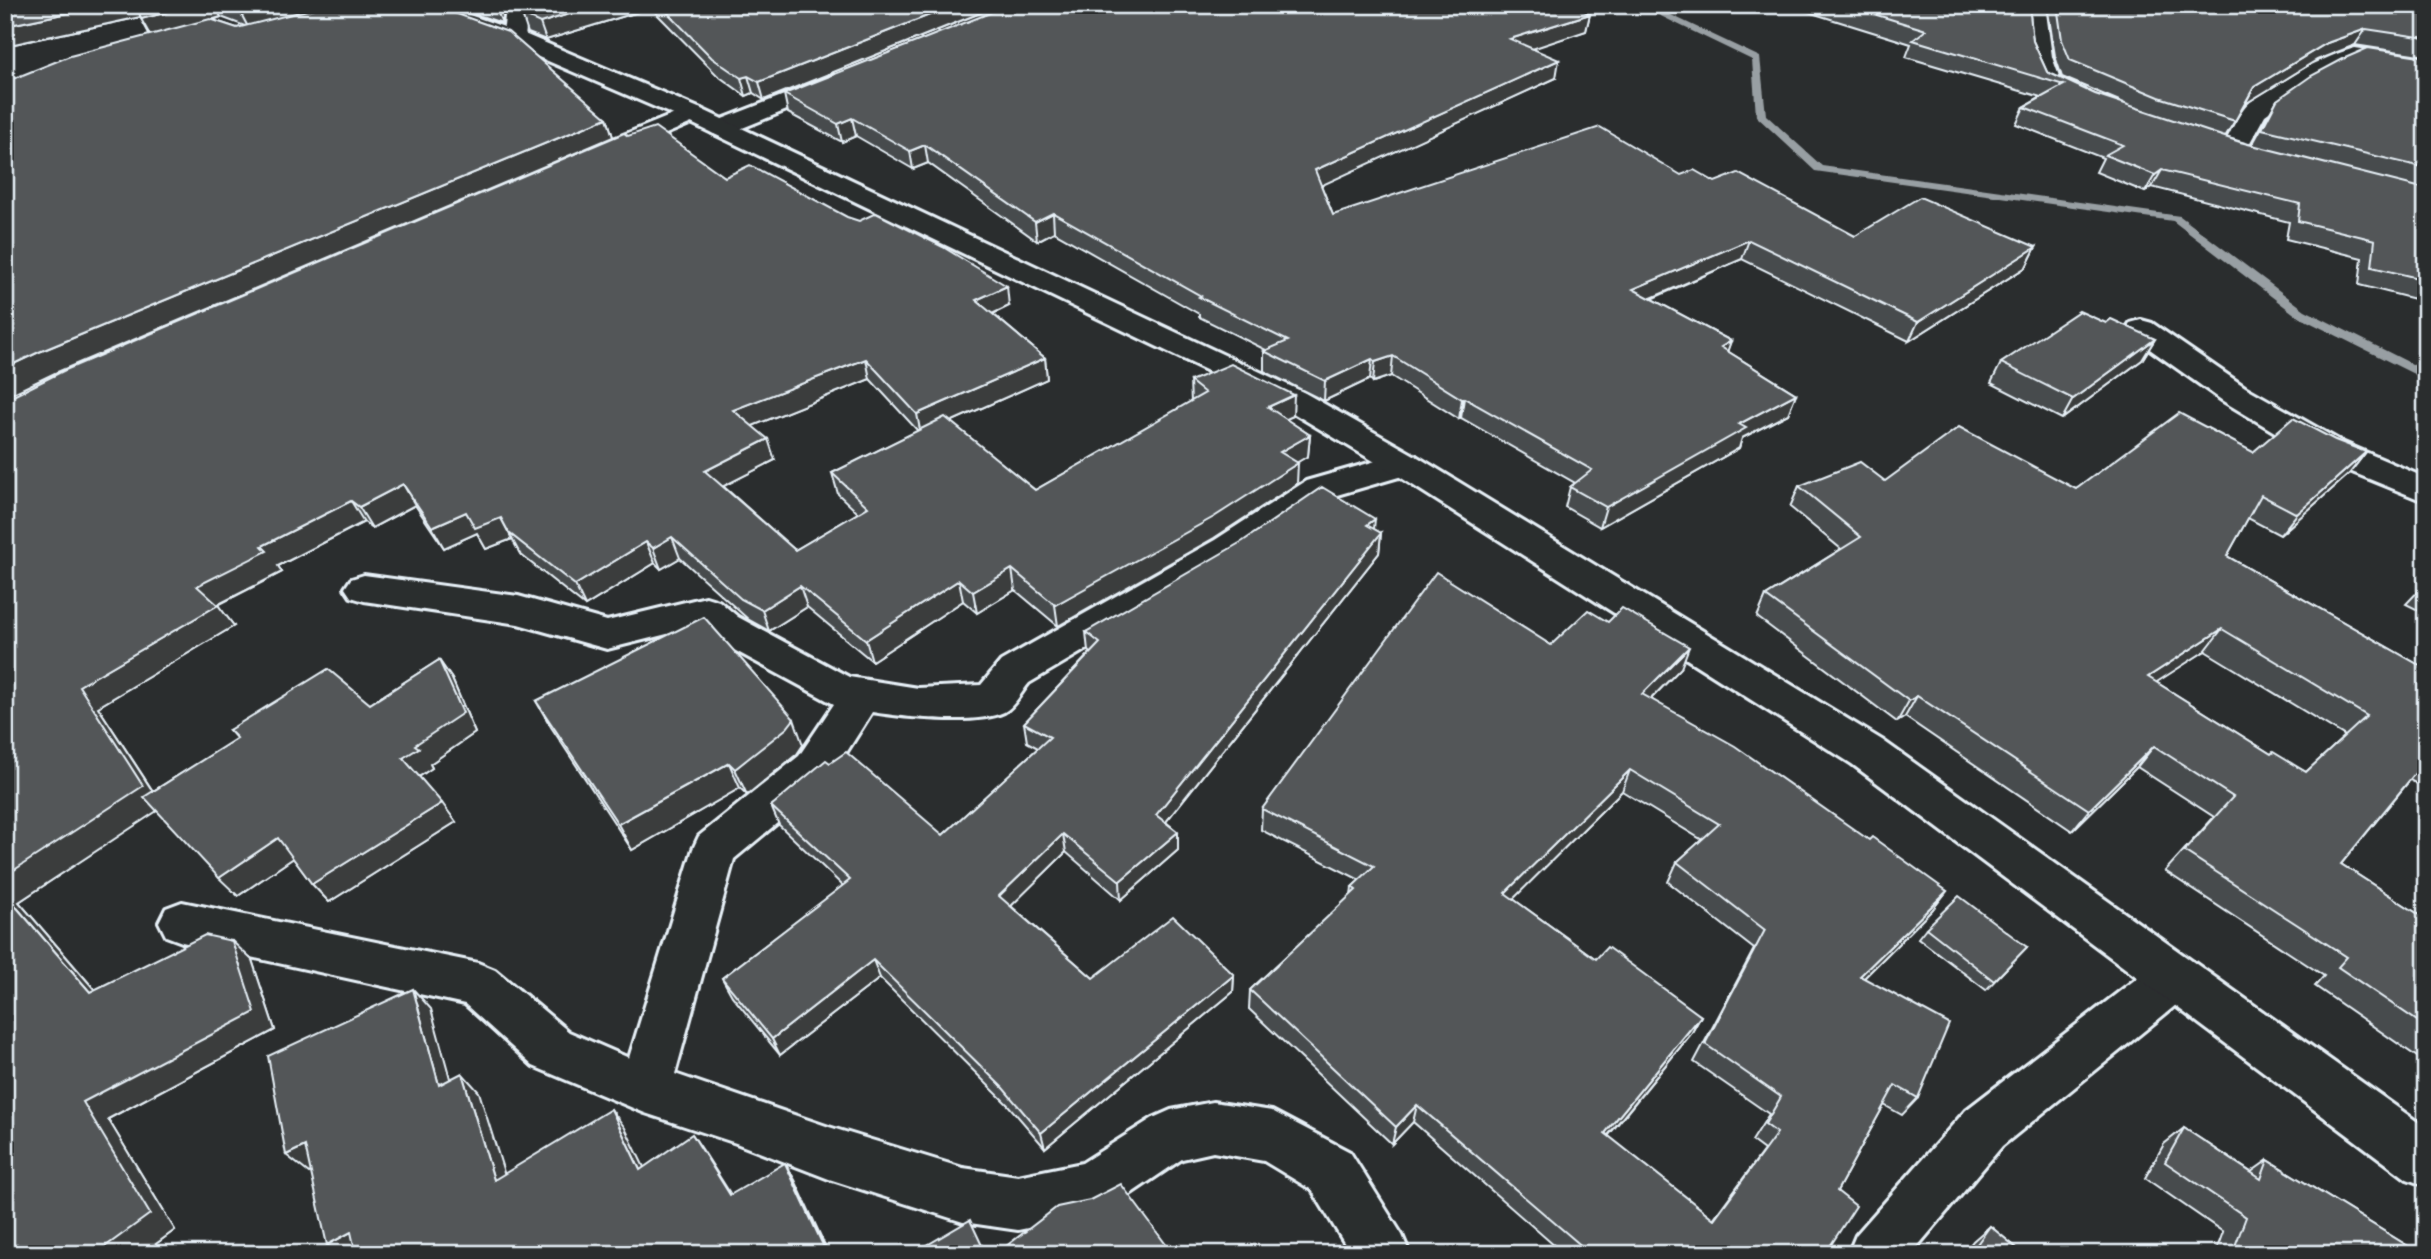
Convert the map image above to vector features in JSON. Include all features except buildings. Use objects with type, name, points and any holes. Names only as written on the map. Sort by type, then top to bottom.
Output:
[{"type":"street","points":[[2034,5],[2040,57],[2050,83],[2097,105]]},
{"type":"street","points":[[412,7],[516,21],[706,121],[1294,400],[1404,464],[1867,752],[2426,1160]]},
{"type":"street","points":[[2233,152],[2255,111],[2326,66],[2354,55],[2426,66]]},
{"type":"street","points":[[590,158],[860,72]]},
{"type":"street","points":[[2208,144],[2259,158]]},
{"type":"street","points":[[2141,329],[2234,394],[2332,451],[2426,491]]},
{"type":"street","points":[[364,588],[518,610],[607,635],[706,611],[724,626],[841,691],[918,704],[992,700],[1015,672],[1228,549],[1318,489],[1404,464]]},
{"type":"street","points":[[645,1089],[715,849],[814,768],[862,694]]},
{"type":"street","points":[[182,922],[478,985],[551,1049],[645,1089],[736,1118],[829,1153],[963,1195],[1018,1203],[1092,1188],[1171,1136],[1213,1127],[1272,1137],[1331,1171],[1383,1254]]},
{"type":"street","points":[[1874,1254],[1984,1128],[2175,978]]},
{"type":"waterway","points":[[1642,5],[1757,59],[1761,116],[1819,169],[2176,218],[2301,313],[2426,376]]}]
